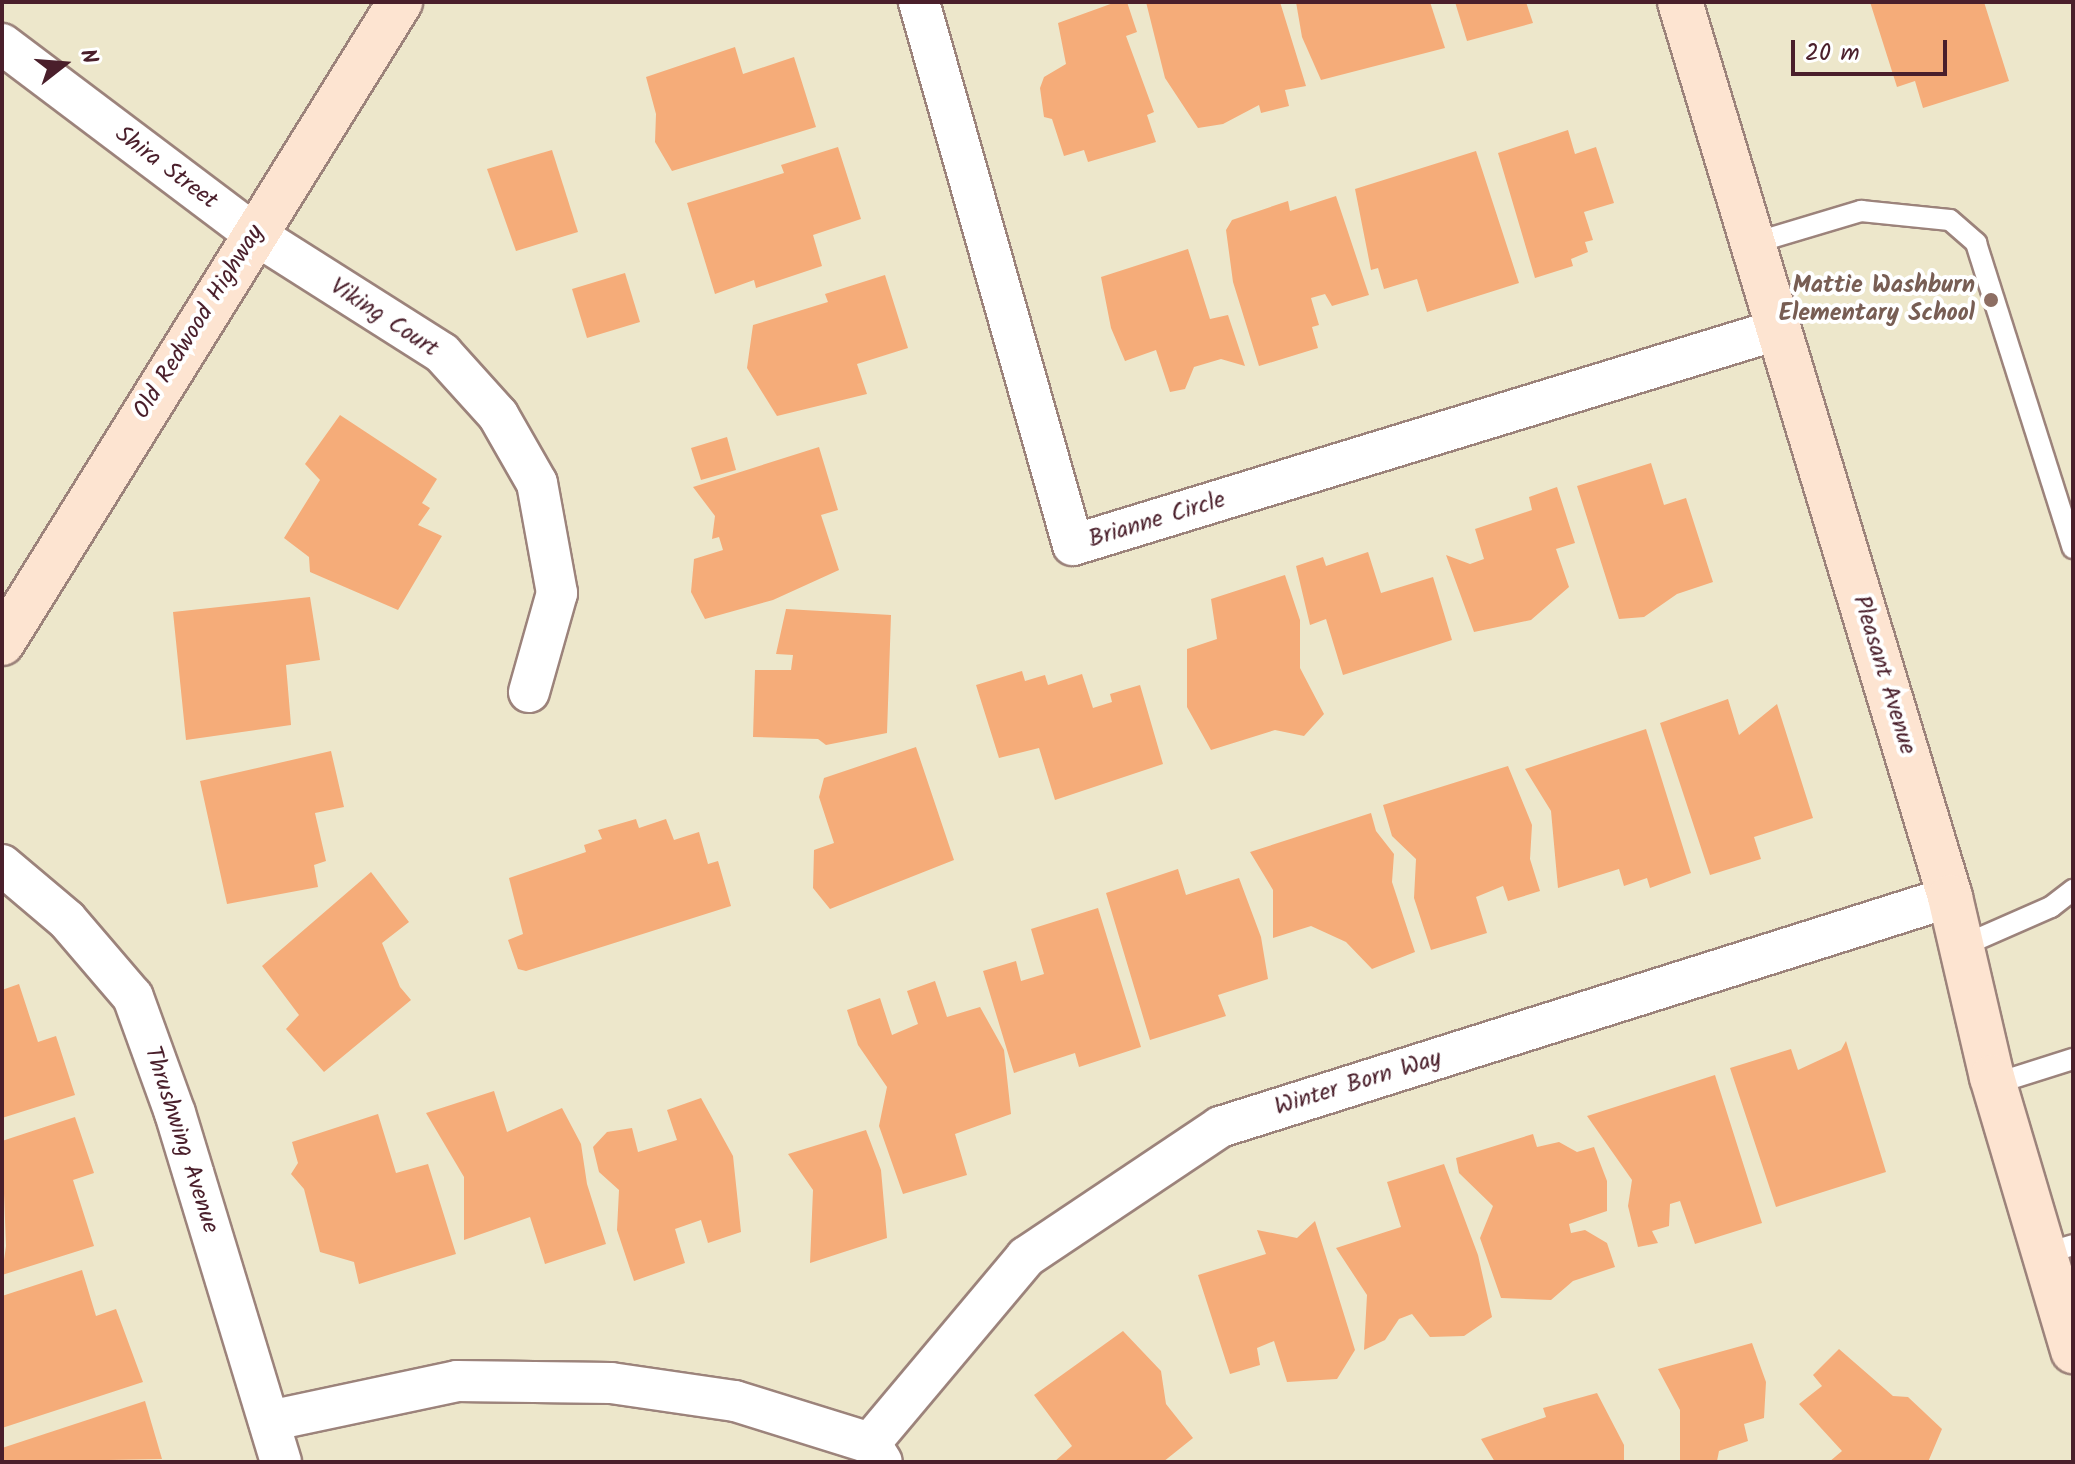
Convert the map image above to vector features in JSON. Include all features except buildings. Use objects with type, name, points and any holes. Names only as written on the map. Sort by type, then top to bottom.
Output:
[{"type":"street","name":"Old Redwood Highway","points":[[2,643],[253,233],[400,2]]},
{"type":"street","name":"Brianne Circle","points":[[919,2],[1073,545],[1780,329]]},
{"type":"street","name":"Pleasant Avenue","points":[[1680,2],[1950,897],[1994,1084],[2059,1250],[2073,1351]]},
{"type":"street","name":"Shira Street","points":[[2,44],[253,233]]},
{"type":"street","name":"Viking Court","points":[[253,233],[442,353],[498,415],[537,483],[557,593],[529,692]]},
{"type":"street","name":"Thrushwing Avenue","points":[[2,865],[67,920],[133,997],[175,1113],[281,1462]]},
{"type":"street","name":"Winter Born Way","points":[[876,1452],[1026,1257],[1220,1127],[1950,897]]},
{"type":"street","points":[[269,1421],[457,1381],[611,1383],[735,1401],[876,1452]]},
{"type":"lane","points":[[1754,243],[1861,211],[1950,220],[1976,243],[2073,548]]},
{"type":"lane","points":[[1962,946],[2051,907],[2073,890]]},
{"type":"lane","points":[[1994,1084],[2073,1059]]},
{"type":"place","name":"Mattie Washburn Elementary School","points":[[1991,300]]}]
